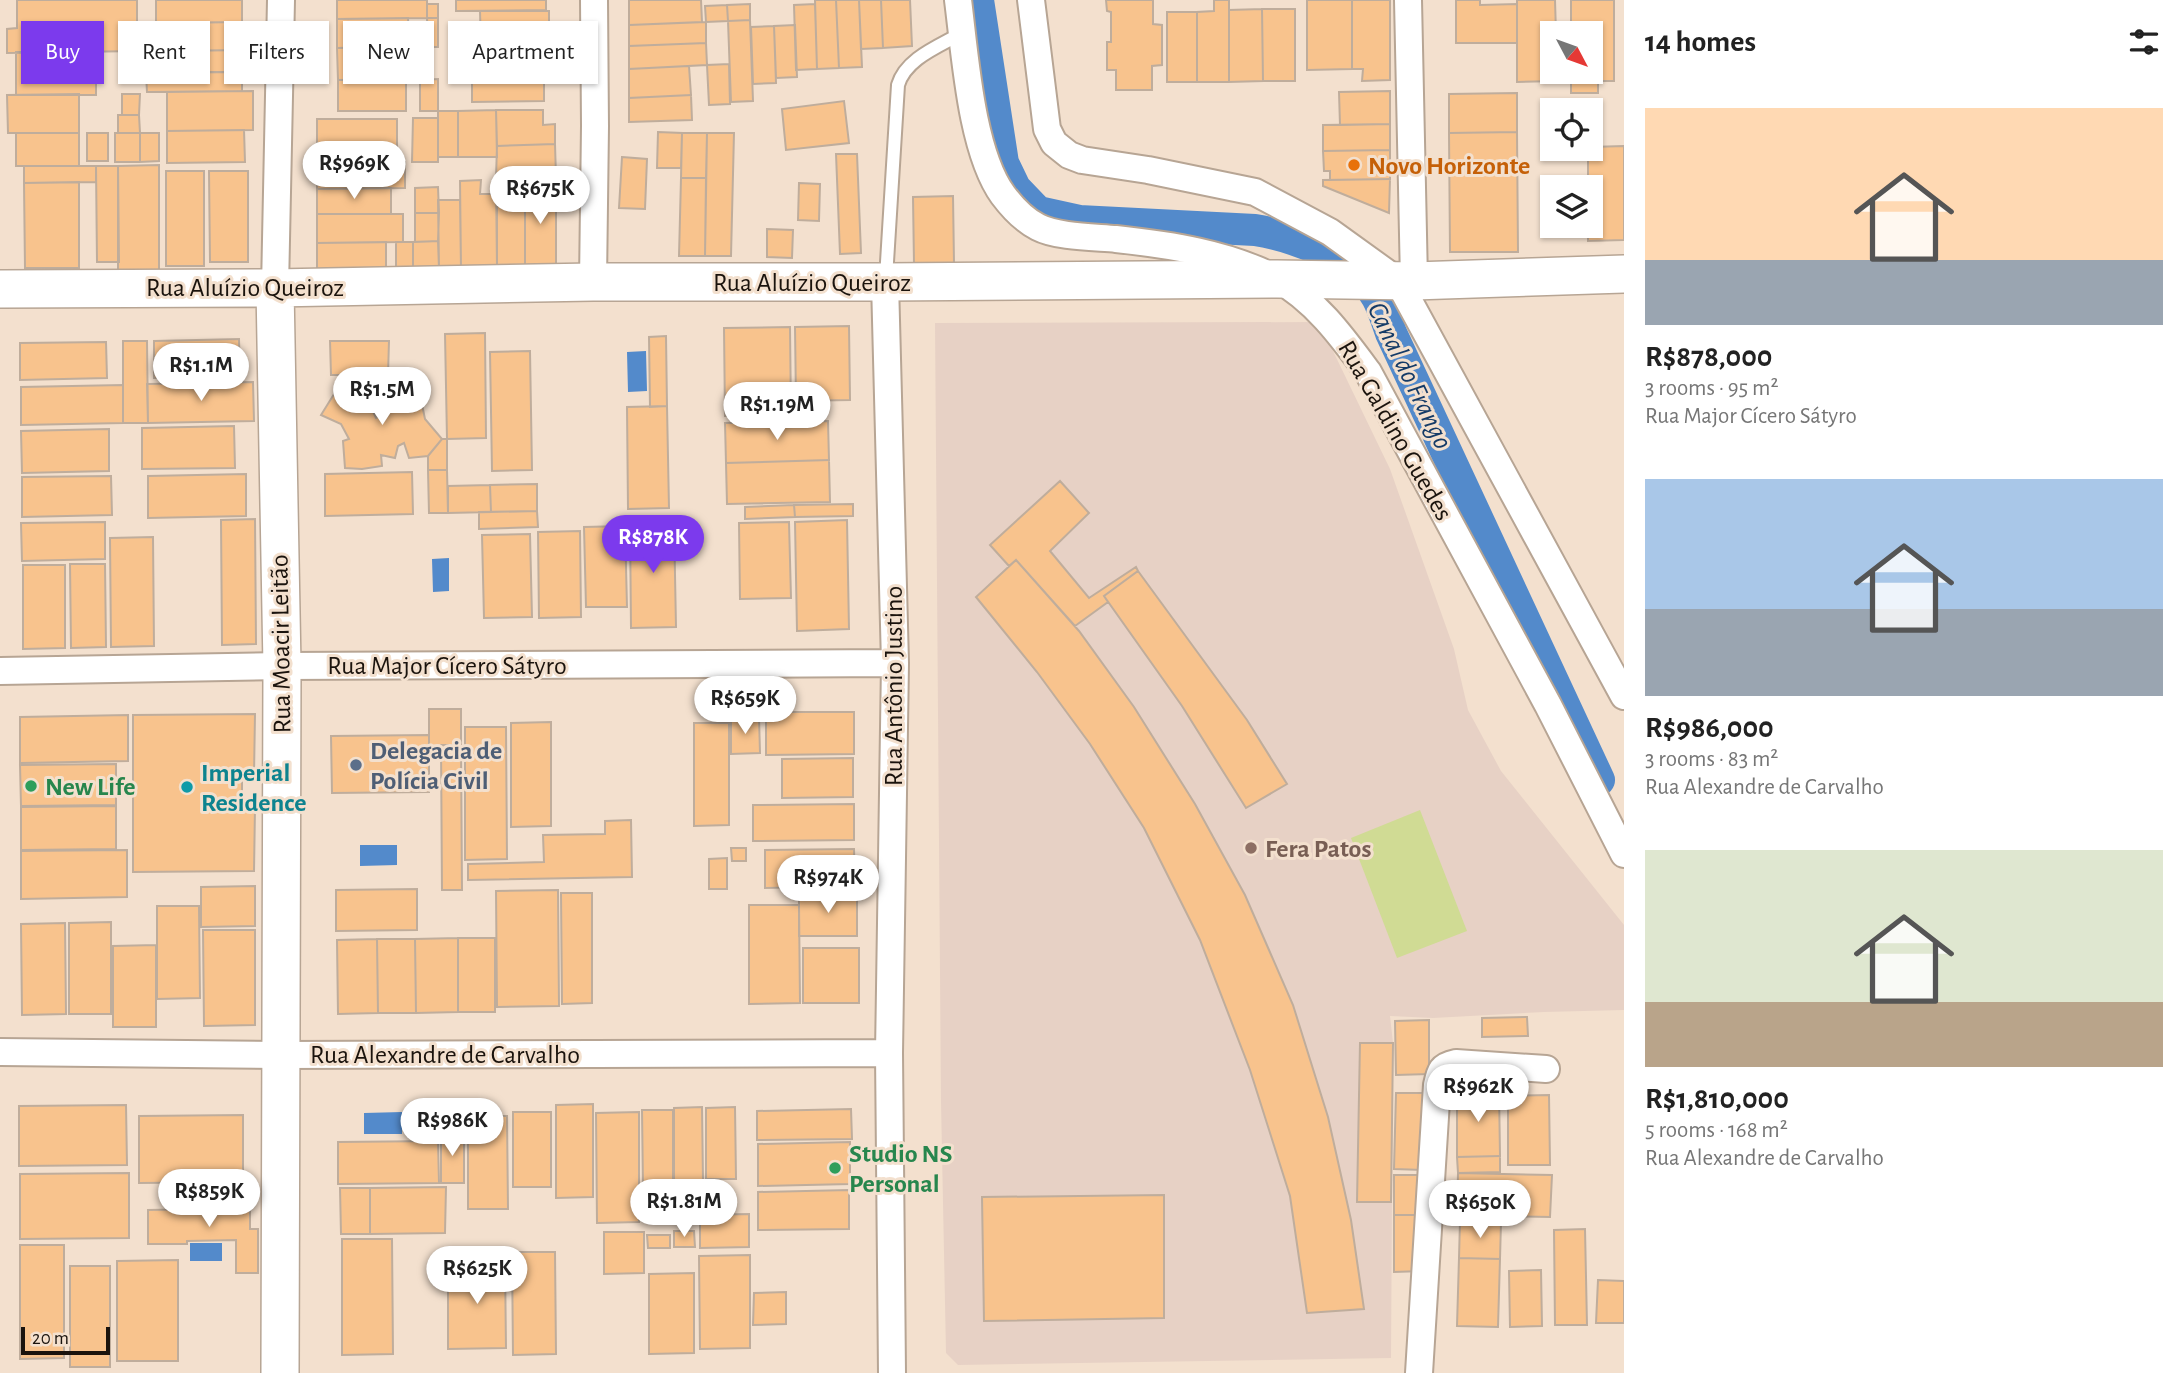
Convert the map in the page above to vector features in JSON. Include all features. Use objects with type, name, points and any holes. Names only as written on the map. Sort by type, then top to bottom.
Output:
[{"type":"main road","name":"Rua Aluízio Queiroz","points":[[0,289],[275,288],[593,282],[1277,279],[1396,281],[1624,274]]},
{"type":"main road","name":"Rua Moacir Leitão","points":[[275,288],[282,666],[279,1373]]},
{"type":"street","name":"Rua Moacir Leitão","points":[[275,288],[281,0]]},
{"type":"street","points":[[593,282],[594,0]]},
{"type":"street","name":"Rua Galdino Guedes","points":[[958,0],[975,124],[990,171],[1002,194],[1019,214],[1038,228],[1055,232],[1145,242],[1224,257],[1277,279],[1309,303],[1339,331],[1367,372],[1548,705],[1624,854]]},
{"type":"street","points":[[1031,0],[1047,130],[1054,143],[1069,155],[1109,166],[1148,170],[1255,192],[1330,232],[1396,281],[1624,696]]},
{"type":"street","points":[[1396,281],[1408,0]]},
{"type":"street","name":"Rua Antônio Justino","points":[[886,282],[895,663],[889,1053],[892,1373]]},
{"type":"street","name":"Rua Major Cícero Sátyro","points":[[0,671],[282,666],[895,663]]},
{"type":"street","name":"Rua Alexandre de Carvalho","points":[[0,1052],[281,1055],[889,1053]]},
{"type":"street","points":[[1419,1373],[1440,1072],[1445,1065],[1456,1063],[1546,1069]]},
{"type":"lane","name":"Rua Antônio Justino","points":[[886,282],[898,85],[901,74],[914,61],[962,33]]},
{"type":"shaded area","name":"Fera Patos","points":[[1319,322],[1390,469],[1454,649],[1468,710],[1501,771],[1624,925],[1624,1010],[1433,1018],[1390,1016],[1393,1043],[1391,1358],[958,1365],[946,1353],[941,1102],[935,323]]},
{"type":"green space","points":[[1420,810],[1467,931],[1397,958],[1351,838]]},
{"type":"water","points":[[646,351],[647,391],[628,392],[627,352]]},
{"type":"water","points":[[449,558],[449,591],[433,592],[432,559]]},
{"type":"water","points":[[360,845],[397,845],[397,865],[360,866]]},
{"type":"water","points":[[402,1112],[402,1134],[364,1134],[364,1113]]},
{"type":"water","points":[[190,1243],[222,1243],[222,1261],[190,1261]]},
{"type":"building","points":[[17,0],[137,0],[137,21],[118,21],[118,51],[104,52],[104,21],[21,21],[21,53],[7,53],[7,29],[17,28]]},
{"type":"building","points":[[156,0],[242,0],[242,21],[156,21]]},
{"type":"building","points":[[337,0],[427,0],[427,18],[337,19]]},
{"type":"building","points":[[456,0],[546,0],[546,10],[456,11]]},
{"type":"building","points":[[629,0],[701,0],[702,22],[629,25]]},
{"type":"building","points":[[815,0],[836,0],[839,68],[817,69]]},
{"type":"building","points":[[836,0],[859,0],[862,67],[839,68]]},
{"type":"building","points":[[859,0],[881,0],[883,48],[861,49]]},
{"type":"building","points":[[881,0],[910,0],[912,46],[883,48]]},
{"type":"building","points":[[1106,0],[1153,0],[1153,24],[1162,25],[1162,65],[1152,66],[1152,90],[1116,90],[1116,70],[1107,70],[1111,12],[1107,11]]},
{"type":"building","points":[[1214,0],[1229,0],[1229,82],[1197,82],[1197,12],[1214,11]]},
{"type":"building","points":[[1307,0],[1352,0],[1352,69],[1307,70]]},
{"type":"building","points":[[1352,0],[1390,0],[1390,80],[1362,81],[1363,69],[1352,69]]},
{"type":"building","points":[[1456,0],[1480,0],[1480,5],[1517,4],[1517,43],[1456,43]]},
{"type":"building","points":[[1517,0],[1555,0],[1556,21],[1540,21],[1540,81],[1517,82]]},
{"type":"building","points":[[1571,0],[1614,0],[1614,81],[1603,81],[1603,21],[1571,21]]},
{"type":"building","points":[[427,4],[438,4],[438,18],[427,18]]},
{"type":"building","points":[[750,4],[750,20],[728,21],[727,5]]},
{"type":"building","points":[[815,4],[817,69],[796,70],[794,5]]},
{"type":"building","points":[[727,5],[728,21],[706,22],[705,6]]},
{"type":"building","points":[[1262,9],[1263,81],[1229,82],[1229,10]]},
{"type":"building","points":[[1262,9],[1295,9],[1295,81],[1263,81]]},
{"type":"building","points":[[480,11],[549,11],[549,21],[480,21]]},
{"type":"building","points":[[1167,12],[1197,12],[1197,82],[1167,82]]},
{"type":"building","points":[[408,18],[408,21],[343,21],[343,48],[337,48],[337,19]]},
{"type":"building","points":[[427,18],[438,18],[438,47],[434,47],[434,21],[427,21]]},
{"type":"building","points":[[750,20],[753,101],[731,102],[728,21]]},
{"type":"building","points":[[210,22],[224,22],[224,50],[210,50]]},
{"type":"building","points":[[706,22],[706,43],[629,46],[629,25]]},
{"type":"building","points":[[795,25],[797,77],[776,78],[774,26]]},
{"type":"building","points":[[774,26],[776,83],[753,84],[751,27]]},
{"type":"building","points":[[706,43],[707,65],[629,69],[629,46]]},
{"type":"building","points":[[337,48],[343,48],[343,80],[338,80]]},
{"type":"building","points":[[224,50],[224,72],[210,72],[210,51]]},
{"type":"building","points":[[16,52],[21,52],[21,84],[96,84],[96,95],[16,95]]},
{"type":"building","points":[[729,64],[730,104],[709,105],[707,65]]},
{"type":"building","points":[[689,66],[691,95],[629,98],[629,69]]},
{"type":"building","points":[[210,72],[224,72],[224,84],[242,84],[242,91],[147,92],[147,84],[210,84]]},
{"type":"building","points":[[434,79],[438,79],[438,111],[420,111],[420,84],[434,84]]},
{"type":"building","points":[[338,80],[343,80],[343,84],[406,84],[406,111],[338,111]]},
{"type":"building","points":[[472,84],[544,84],[544,101],[472,102]]},
{"type":"building","points":[[1571,84],[1598,84],[1598,93],[1571,93]]},
{"type":"building","points":[[253,91],[253,130],[167,131],[167,92]]},
{"type":"building","points":[[1390,91],[1390,124],[1340,125],[1339,92]]},
{"type":"building","points":[[1517,93],[1517,132],[1449,133],[1449,94]]},
{"type":"building","points":[[79,94],[79,133],[8,133],[7,95]]},
{"type":"building","points":[[122,94],[140,94],[139,115],[122,115]]},
{"type":"building","points":[[691,95],[692,120],[629,122],[629,98]]},
{"type":"building","points":[[844,101],[849,143],[786,150],[782,109]]},
{"type":"building","points":[[496,110],[497,157],[458,157],[458,111]]},
{"type":"building","points":[[496,110],[543,110],[543,125],[555,124],[555,144],[497,146]]},
{"type":"building","points":[[438,111],[458,111],[458,157],[438,157]]},
{"type":"building","points":[[118,115],[139,115],[140,133],[118,133]]},
{"type":"building","points":[[413,118],[438,118],[438,162],[412,162]]},
{"type":"building","points":[[317,119],[397,119],[397,163],[317,163]]},
{"type":"building","points":[[1390,124],[1390,150],[1323,151],[1323,125]]},
{"type":"building","points":[[244,130],[245,162],[167,163],[167,131]]},
{"type":"building","points":[[658,132],[682,133],[681,168],[657,168]]},
{"type":"building","points":[[1517,132],[1518,252],[1450,252],[1449,133]]},
{"type":"building","points":[[16,133],[79,133],[79,166],[16,166]]},
{"type":"building","points":[[87,133],[108,133],[108,161],[87,161]]},
{"type":"building","points":[[115,133],[140,133],[140,162],[115,162]]},
{"type":"building","points":[[140,133],[159,133],[159,161],[140,162]]},
{"type":"building","points":[[682,133],[707,133],[706,178],[681,178]]},
{"type":"building","points":[[707,133],[734,133],[731,256],[705,256]]},
{"type":"building","points":[[555,144],[556,177],[496,178],[497,146]]},
{"type":"building","points":[[1624,146],[1624,240],[1588,241],[1588,238],[1603,238],[1603,175],[1588,175],[1588,161],[1603,161],[1603,147]]},
{"type":"building","points":[[1390,150],[1390,179],[1330,180],[1330,171],[1324,171],[1323,151]]},
{"type":"building","points":[[836,154],[857,154],[861,253],[840,254]]},
{"type":"building","points":[[622,157],[647,159],[645,209],[619,208]]},
{"type":"building","points":[[405,162],[405,188],[317,189],[317,163]]},
{"type":"building","points":[[159,165],[159,275],[118,275],[118,166]]},
{"type":"building","points":[[24,166],[96,166],[96,182],[24,183]]},
{"type":"building","points":[[96,166],[118,166],[119,262],[97,262]]},
{"type":"building","points":[[166,171],[204,171],[204,266],[166,266]]},
{"type":"building","points":[[209,171],[248,171],[248,262],[210,262]]},
{"type":"building","points":[[496,178],[511,178],[511,187],[525,186],[525,266],[497,267]]},
{"type":"building","points":[[681,178],[706,178],[705,256],[679,256]]},
{"type":"building","points":[[1390,179],[1389,213],[1323,186],[1323,180]]},
{"type":"building","points":[[481,180],[480,194],[497,194],[497,267],[461,268],[460,181]]},
{"type":"building","points":[[79,182],[79,268],[25,268],[24,183]]},
{"type":"building","points":[[799,183],[820,184],[819,221],[798,220]]},
{"type":"building","points":[[556,185],[556,265],[525,266],[525,186]]},
{"type":"building","points":[[438,187],[439,213],[415,213],[415,188]]},
{"type":"building","points":[[391,188],[391,214],[317,214],[317,189]]},
{"type":"building","points":[[953,196],[954,263],[914,264],[913,197]]},
{"type":"building","points":[[438,200],[460,200],[461,268],[439,268]]},
{"type":"building","points":[[415,213],[439,213],[438,241],[415,242]]},
{"type":"building","points":[[317,214],[403,214],[403,242],[317,243]]},
{"type":"building","points":[[767,229],[793,230],[792,258],[767,257]]},
{"type":"building","points":[[438,241],[439,268],[413,269],[413,242]]},
{"type":"building","points":[[386,242],[386,270],[317,272],[317,243]]},
{"type":"building","points":[[396,242],[413,242],[413,269],[396,270]]},
{"type":"building","points":[[849,326],[850,400],[796,401],[795,327]]},
{"type":"building","points":[[790,327],[791,415],[725,416],[724,328]]},
{"type":"building","points":[[485,333],[486,438],[447,439],[445,334]]},
{"type":"building","points":[[666,336],[667,406],[650,407],[649,337]]},
{"type":"building","points":[[239,339],[240,377],[154,378],[154,341]]},
{"type":"building","points":[[123,341],[147,341],[148,423],[123,423]]},
{"type":"building","points":[[330,341],[389,341],[388,375],[331,375]]},
{"type":"building","points":[[106,342],[107,378],[20,380],[20,343]]},
{"type":"building","points":[[530,351],[532,470],[492,471],[490,352]]},
{"type":"building","points":[[253,382],[254,421],[148,423],[147,384]]},
{"type":"building","points":[[123,385],[123,423],[21,425],[21,387]]},
{"type":"building","points":[[418,385],[425,419],[442,439],[428,456],[409,458],[404,443],[398,446],[395,458],[381,455],[382,466],[345,468],[343,441],[349,439],[341,424],[321,415],[339,386],[364,400],[363,408],[369,403],[376,418],[386,413],[384,394]]},
{"type":"building","points":[[667,406],[669,508],[628,509],[627,407]]},
{"type":"building","points":[[828,421],[829,460],[726,463],[725,423]]},
{"type":"building","points":[[234,426],[235,468],[142,469],[142,428]]},
{"type":"building","points":[[109,429],[109,471],[22,473],[21,431]]},
{"type":"building","points":[[442,439],[447,439],[447,470],[428,470],[428,456]]},
{"type":"building","points":[[829,460],[830,502],[727,504],[726,463]]},
{"type":"building","points":[[428,470],[447,470],[448,513],[429,513]]},
{"type":"building","points":[[412,472],[413,514],[325,516],[325,474]]},
{"type":"building","points":[[246,474],[246,516],[148,518],[148,476]]},
{"type":"building","points":[[111,476],[112,515],[22,517],[22,477]]},
{"type":"building","points":[[1060,481],[1089,513],[1050,551],[1089,598],[1136,567],[1138,571],[1104,596],[1108,602],[1075,626],[1016,560],[1009,566],[990,545]]},
{"type":"building","points":[[537,484],[537,511],[491,512],[490,485]]},
{"type":"building","points":[[490,485],[491,512],[448,513],[448,486]]},
{"type":"building","points":[[853,504],[853,516],[795,517],[794,505]]},
{"type":"building","points":[[794,505],[795,517],[745,519],[745,507]]},
{"type":"building","points":[[537,511],[538,527],[479,529],[479,512]]},
{"type":"building","points":[[255,519],[256,644],[222,645],[221,520]]},
{"type":"building","points":[[847,520],[849,629],[797,631],[795,522]]},
{"type":"building","points":[[105,522],[105,559],[22,561],[21,523]]},
{"type":"building","points":[[674,522],[676,627],[631,628],[630,523]]},
{"type":"building","points":[[789,522],[791,598],[740,599],[739,523]]},
{"type":"building","points":[[625,526],[627,607],[586,607],[584,527]]},
{"type":"building","points":[[580,531],[581,617],[539,618],[538,532]]},
{"type":"building","points":[[530,534],[532,617],[484,618],[482,535]]},
{"type":"building","points":[[153,537],[154,646],[111,647],[110,538]]},
{"type":"building","points":[[1016,560],[1079,631],[1134,707],[1195,804],[1245,895],[1293,1005],[1328,1117],[1351,1220],[1364,1309],[1307,1313],[1290,1196],[1250,1070],[1200,940],[1144,828],[1090,744],[1037,672],[976,597]]},
{"type":"building","points":[[70,564],[105,564],[106,647],[71,648]]},
{"type":"building","points":[[23,565],[65,565],[65,648],[23,649]]},
{"type":"building","points":[[1138,571],[1247,720],[1287,784],[1246,808],[1182,706],[1104,596]]},
{"type":"building","points":[[429,709],[461,709],[461,745],[429,746]]},
{"type":"building","points":[[766,712],[854,712],[854,754],[766,755]]},
{"type":"building","name":"Imperial Residence","points":[[255,714],[254,775],[242,776],[242,808],[255,807],[254,871],[133,872],[133,715]]},
{"type":"building","points":[[128,715],[128,761],[20,763],[20,717]]},
{"type":"building","points":[[759,717],[760,753],[731,754],[731,718]]},
{"type":"building","points":[[551,722],[551,826],[511,827],[511,723]]},
{"type":"building","points":[[694,723],[729,723],[729,825],[694,826]]},
{"type":"building","points":[[465,727],[506,727],[507,859],[465,860]]},
{"type":"building","points":[[429,735],[429,792],[332,793],[331,736]]},
{"type":"building","points":[[441,745],[461,745],[462,890],[442,890]]},
{"type":"building","points":[[853,758],[853,797],[782,798],[782,759]]},
{"type":"building","points":[[116,764],[116,805],[21,806],[20,765]]},
{"type":"building","points":[[854,804],[854,840],[753,841],[753,805]]},
{"type":"building","points":[[116,806],[116,849],[21,850],[21,807]]},
{"type":"building","points":[[631,820],[632,877],[468,880],[468,864],[544,862],[543,835],[605,834],[605,821]]},
{"type":"building","points":[[731,848],[746,848],[746,861],[732,861]]},
{"type":"building","points":[[854,849],[855,886],[765,888],[765,850]]},
{"type":"building","points":[[127,850],[127,897],[21,899],[21,851]]},
{"type":"building","points":[[727,858],[727,889],[709,889],[709,859]]},
{"type":"building","points":[[255,886],[255,926],[201,927],[201,887]]},
{"type":"building","points":[[417,889],[417,930],[336,931],[336,890]]},
{"type":"building","points":[[558,890],[559,1006],[497,1007],[496,891]]},
{"type":"building","points":[[561,893],[592,893],[592,1003],[562,1004]]},
{"type":"building","points":[[857,894],[857,936],[799,936],[799,895]]},
{"type":"building","points":[[749,905],[799,905],[800,1003],[749,1004]]},
{"type":"building","points":[[157,906],[199,906],[200,998],[157,999]]},
{"type":"building","points":[[111,922],[111,1014],[69,1014],[69,923]]},
{"type":"building","points":[[65,923],[66,1014],[22,1015],[21,924]]},
{"type":"building","points":[[203,930],[255,930],[255,1025],[204,1026]]},
{"type":"building","points":[[458,938],[495,938],[495,1012],[458,1012]]},
{"type":"building","points":[[458,938],[458,1012],[416,1013],[415,939]]},
{"type":"building","points":[[377,939],[415,939],[416,1013],[378,1013]]},
{"type":"building","points":[[377,939],[378,1013],[338,1014],[337,940]]},
{"type":"building","points":[[156,945],[156,1027],[113,1027],[113,946]]},
{"type":"building","points":[[803,948],[859,948],[859,1003],[803,1003]]},
{"type":"building","points":[[1527,1017],[1528,1036],[1482,1037],[1482,1018]]},
{"type":"building","points":[[1429,1020],[1429,1074],[1396,1075],[1395,1021]]},
{"type":"building","points":[[1360,1043],[1393,1043],[1391,1202],[1357,1202]]},
{"type":"building","points":[[1499,1090],[1500,1156],[1457,1157],[1457,1091]]},
{"type":"building","points":[[1396,1093],[1425,1093],[1423,1170],[1394,1169]]},
{"type":"building","points":[[1549,1095],[1550,1165],[1508,1165],[1508,1096]]},
{"type":"building","points":[[593,1104],[593,1197],[556,1198],[556,1105]]},
{"type":"building","points":[[126,1105],[127,1165],[19,1166],[19,1106]]},
{"type":"building","points":[[702,1107],[703,1181],[674,1181],[674,1108]]},
{"type":"building","points":[[735,1107],[736,1179],[706,1179],[706,1108]]},
{"type":"building","points":[[851,1109],[852,1139],[757,1140],[757,1111]]},
{"type":"building","points":[[642,1110],[673,1110],[673,1187],[643,1187]]},
{"type":"building","points":[[513,1112],[551,1112],[551,1187],[513,1187]]},
{"type":"building","points":[[639,1112],[639,1222],[597,1223],[596,1113]]},
{"type":"building","points":[[243,1115],[243,1182],[139,1183],[139,1116]]},
{"type":"building","points":[[468,1116],[507,1116],[508,1209],[468,1209]]},
{"type":"building","points":[[441,1134],[464,1134],[464,1183],[441,1183]]},
{"type":"building","points":[[438,1141],[439,1183],[338,1184],[338,1142]]},
{"type":"building","points":[[850,1142],[850,1184],[758,1186],[758,1144]]},
{"type":"building","points":[[1500,1156],[1500,1172],[1458,1173],[1457,1157]]},
{"type":"building","points":[[129,1173],[129,1238],[20,1239],[20,1174]]},
{"type":"building","points":[[1458,1173],[1552,1175],[1550,1217],[1457,1215]]},
{"type":"building","points":[[1394,1175],[1423,1175],[1423,1215],[1394,1215]]},
{"type":"building","points":[[446,1187],[445,1233],[370,1234],[370,1188]]},
{"type":"building","points":[[340,1188],[370,1188],[370,1234],[341,1234]]},
{"type":"building","points":[[849,1190],[849,1229],[758,1230],[758,1192]]},
{"type":"building","points":[[1164,1195],[1164,1318],[984,1321],[982,1197]]},
{"type":"building","points":[[199,1201],[250,1201],[250,1229],[258,1229],[258,1273],[236,1273],[236,1240],[148,1244],[148,1210],[200,1209]]},
{"type":"building","points":[[749,1214],[749,1247],[700,1248],[700,1215]]},
{"type":"building","points":[[1394,1215],[1423,1215],[1423,1271],[1394,1272]]},
{"type":"building","points":[[1460,1221],[1501,1222],[1500,1259],[1459,1258]]},
{"type":"building","points":[[1585,1229],[1587,1325],[1555,1325],[1554,1230]]},
{"type":"building","points":[[674,1231],[694,1231],[695,1247],[674,1247]]},
{"type":"building","points":[[604,1232],[644,1232],[644,1273],[604,1274]]},
{"type":"building","points":[[647,1235],[670,1235],[670,1248],[648,1248]]},
{"type":"building","points":[[342,1239],[392,1239],[393,1354],[342,1355]]},
{"type":"building","points":[[20,1245],[64,1245],[64,1358],[20,1359]]},
{"type":"building","points":[[512,1252],[555,1252],[556,1354],[513,1355]]},
{"type":"building","points":[[750,1255],[750,1348],[700,1349],[699,1256]]},
{"type":"building","points":[[1459,1258],[1500,1259],[1498,1327],[1457,1326]]},
{"type":"building","points":[[178,1260],[178,1361],[117,1361],[117,1261]]},
{"type":"building","points":[[505,1263],[506,1348],[448,1349],[448,1264]]},
{"type":"building","points":[[70,1266],[110,1266],[110,1367],[70,1367]]},
{"type":"building","points":[[1541,1270],[1542,1326],[1510,1327],[1509,1271]]},
{"type":"building","points":[[694,1273],[694,1353],[649,1354],[649,1274]]},
{"type":"building","points":[[1598,1280],[1624,1281],[1624,1323],[1596,1323]]},
{"type":"building","points":[[786,1292],[786,1324],[753,1325],[754,1293]]},
{"type":"waterway","name":"Canal do Frango","points":[[978,0],[1003,163],[1015,188],[1038,212],[1079,221],[1271,233],[1323,251],[1367,283],[1379,301],[1391,333],[1599,780]]},
{"type":"place","name":"Novo Horizonte","points":[[1354,165]]},
{"type":"place","name":"Delegacia de Polícia Civil","points":[[356,765]]},
{"type":"place","name":"New Life","points":[[31,786]]},
{"type":"place","name":"Imperial Residence","points":[[187,787]]},
{"type":"place","name":"Fera Patos","points":[[1251,848]]},
{"type":"place","name":"Studio NS Personal","points":[[835,1168]]}]
